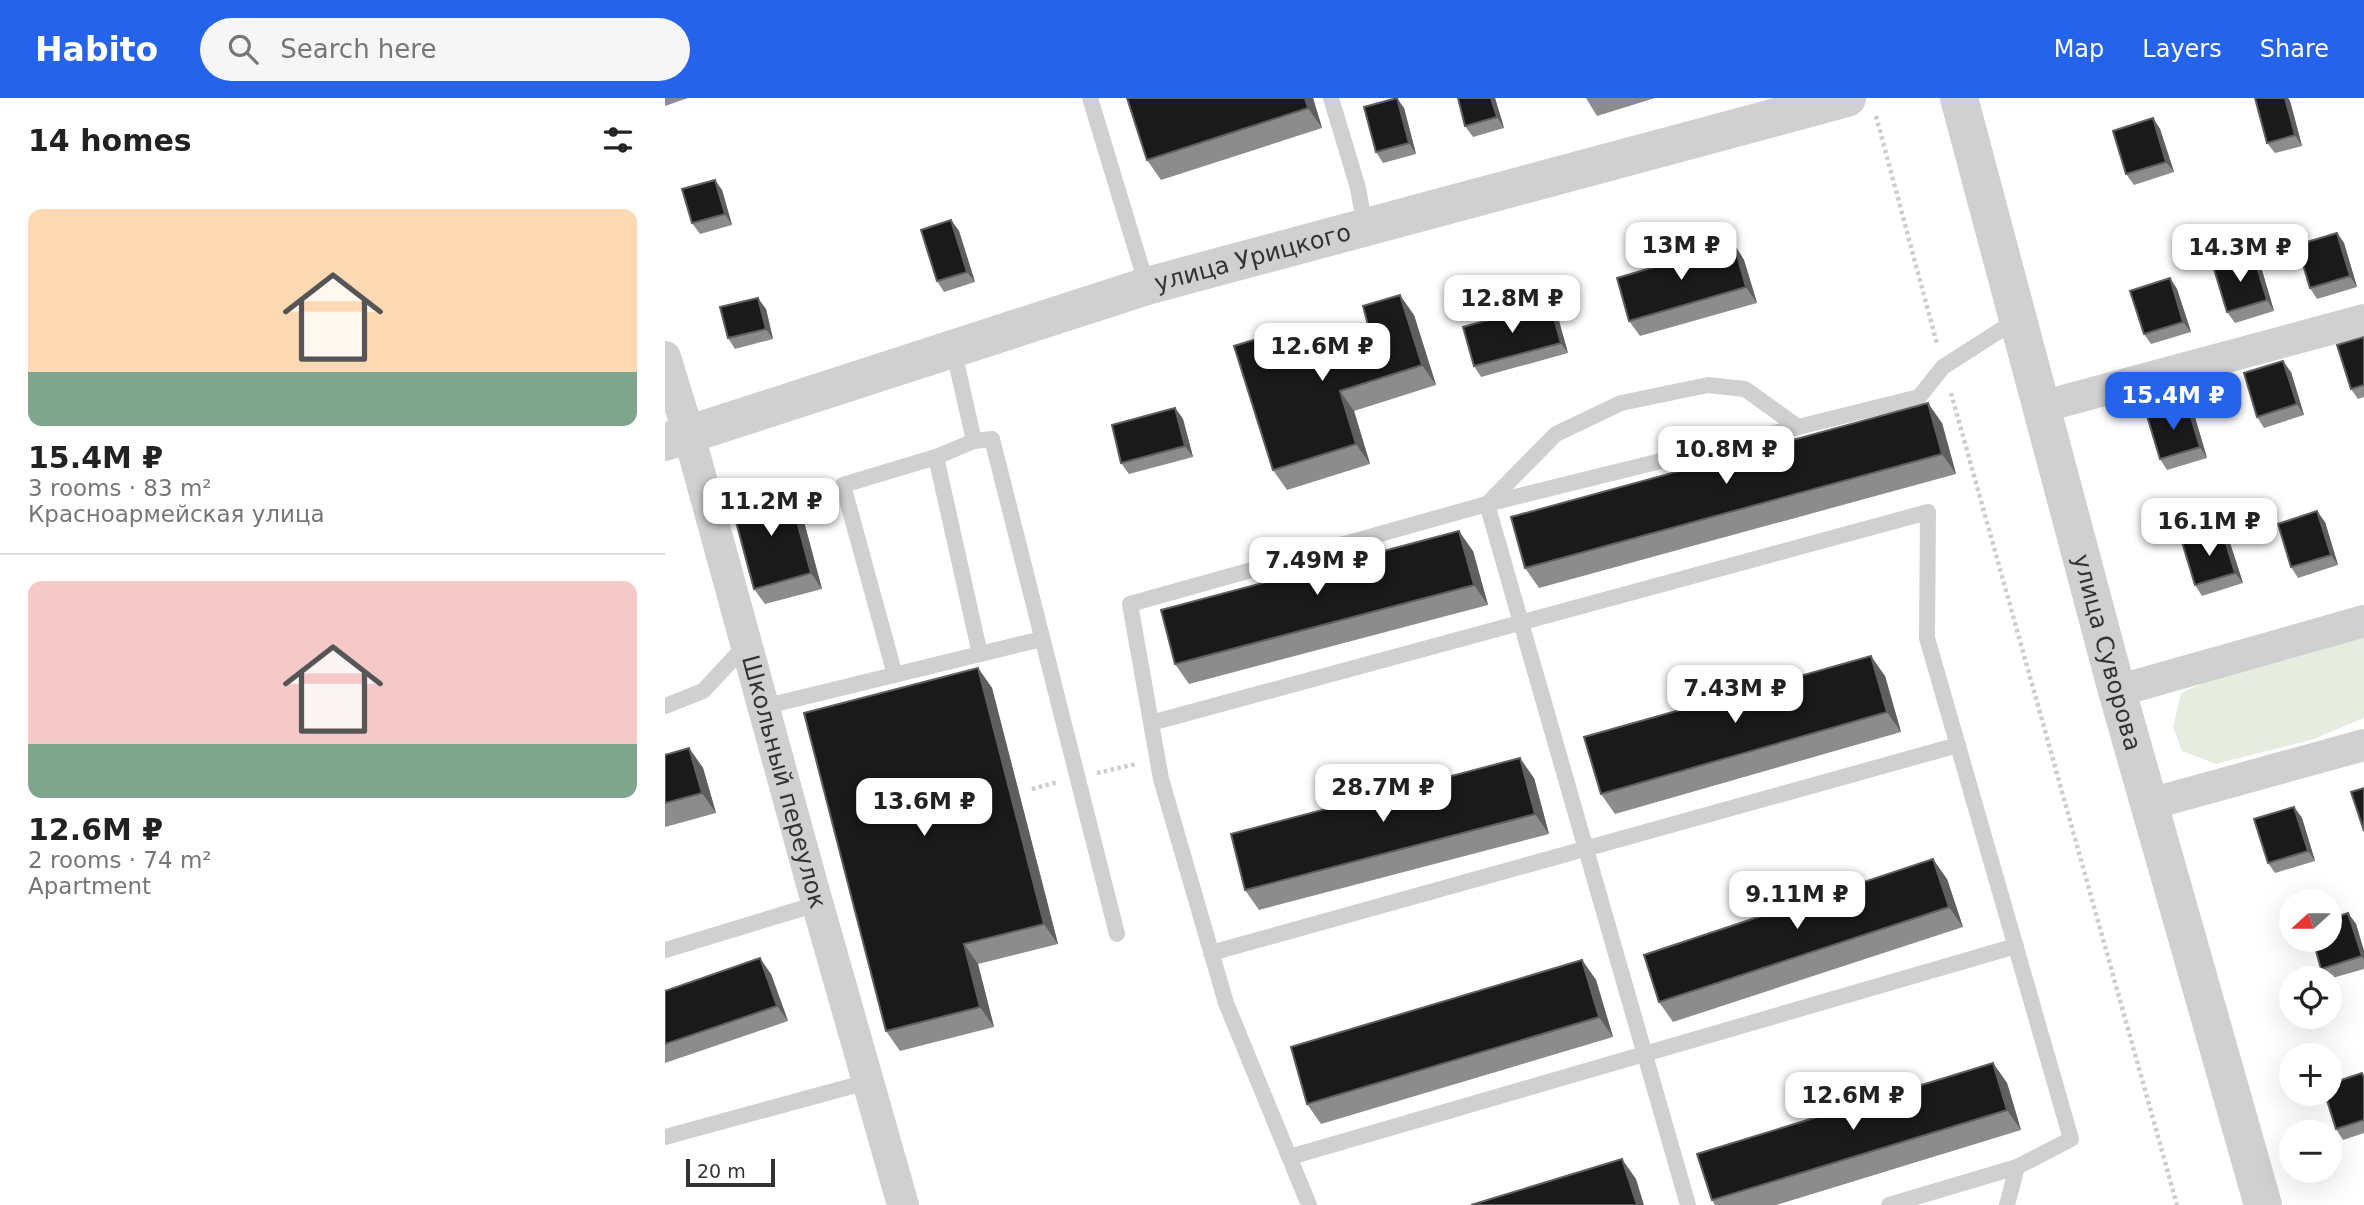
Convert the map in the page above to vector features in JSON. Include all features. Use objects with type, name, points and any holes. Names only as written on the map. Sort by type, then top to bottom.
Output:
[{"type":"street","name":"улица Суворова","points":[[1959,98],[2117,691],[2263,1205]]},
{"type":"street","name":"улица Урицкого","points":[[677,438],[1147,286],[1861,103]]},
{"type":"street","points":[[2041,407],[2364,320]]},
{"type":"street","name":"Школьный переулок","points":[[665,357],[677,438],[746,645],[903,1205]]},
{"type":"street","points":[[2117,691],[2364,621]]},
{"type":"street","points":[[2150,804],[2364,745]]},
{"type":"lane","points":[[1090,98],[1147,286]]},
{"type":"lane","points":[[1331,98],[1358,188],[1366,228]]},
{"type":"lane","points":[[1309,1205],[1226,1003],[1211,953],[1161,779],[1130,604],[1487,504],[1919,397],[1944,367],[2018,320]]},
{"type":"lane","points":[[953,348],[974,441]]},
{"type":"lane","points":[[1487,504],[1556,434],[1621,404],[1708,385],[1745,389],[1798,427]]},
{"type":"lane","points":[[895,675],[843,485],[936,457],[974,441],[992,439],[1117,934]]},
{"type":"lane","points":[[936,457],[980,654]]},
{"type":"lane","points":[[1487,504],[1688,1205]]},
{"type":"lane","points":[[1151,723],[1927,512],[1927,638],[2071,1139],[2017,1167],[1889,1205]]},
{"type":"lane","points":[[763,707],[1042,639]]},
{"type":"lane","points":[[665,706],[703,691],[746,645]]},
{"type":"lane","points":[[1211,953],[1958,745]]},
{"type":"lane","points":[[665,950],[817,904]]},
{"type":"lane","points":[[1290,1157],[2016,946]]},
{"type":"lane","points":[[665,1137],[867,1082]]},
{"type":"lane","points":[[2007,1205],[2017,1167]]},
{"type":"path","points":[[1861,103],[1944,367],[2177,1205]]},
{"type":"shaded area","points":[[2364,629],[2364,718],[2314,739],[2216,764],[2182,751],[2173,727],[2181,693],[2219,676]]},
{"type":"building","points":[[1127,98],[1305,98],[1308,108],[1147,160]]},
{"type":"building","points":[[1397,98],[1409,143],[1376,152],[1364,107]]},
{"type":"building","points":[[1458,98],[1491,98],[1497,117],[1465,126]]},
{"type":"building","points":[[2255,98],[2285,98],[2295,135],[2267,143]]},
{"type":"building","points":[[2153,118],[2166,162],[2126,174],[2113,131]]},
{"type":"building","points":[[715,180],[725,214],[692,223],[682,189]]},
{"type":"building","points":[[951,220],[967,272],[937,281],[921,230]]},
{"type":"building","points":[[2337,233],[2350,276],[2310,288],[2297,245]]},
{"type":"building","points":[[1734,244],[1746,287],[1629,321],[1617,278]]},
{"type":"building","points":[[2254,257],[2267,300],[2227,312],[2214,269]]},
{"type":"building","points":[[2170,278],[2183,322],[2144,334],[2130,291]]},
{"type":"building","points":[[1400,295],[1422,365],[1340,391],[1356,444],[1273,470],[1234,346],[1273,334],[1280,356],[1369,329],[1363,306]]},
{"type":"building","points":[[758,298],[766,329],[728,338],[720,307]]},
{"type":"building","points":[[1550,303],[1561,343],[1474,366],[1463,327]]},
{"type":"building","points":[[2364,337],[2364,385],[2351,389],[2337,345]]},
{"type":"building","points":[[2283,361],[2297,404],[2257,417],[2244,373]]},
{"type":"building","points":[[1928,403],[1942,454],[1525,568],[1511,517]]},
{"type":"building","points":[[2187,404],[2200,447],[2160,459],[2147,416]]},
{"type":"building","points":[[1175,408],[1185,446],[1121,463],[1112,425]]},
{"type":"building","points":[[788,488],[811,573],[754,589],[731,503]]},
{"type":"building","points":[[2317,511],[2331,555],[2291,567],[2278,524]]},
{"type":"building","points":[[2222,530],[2235,573],[2195,585],[2182,542]]},
{"type":"building","points":[[1459,531],[1474,585],[1175,664],[1161,610]]},
{"type":"building","points":[[1871,656],[1887,712],[1601,794],[1584,737]]},
{"type":"building","points":[[978,668],[1044,924],[964,944],[980,1007],[886,1031],[804,713]]},
{"type":"building","points":[[689,748],[702,793],[665,803],[665,755]]},
{"type":"building","points":[[1520,758],[1535,814],[1245,890],[1231,834]]},
{"type":"building","points":[[2364,788],[2364,831],[2351,792]]},
{"type":"building","points":[[2294,807],[2308,851],[2268,863],[2254,819]]},
{"type":"building","points":[[1933,859],[1949,907],[1659,1002],[1644,955]]},
{"type":"building","points":[[2348,913],[2362,956],[2330,966],[2320,966],[2316,952],[2342,952],[2342,915]]},
{"type":"building","points":[[760,958],[777,1006],[665,1044],[665,991]]},
{"type":"building","points":[[1582,960],[1599,1017],[1307,1104],[1291,1047]]},
{"type":"building","points":[[1993,1063],[2007,1110],[1712,1200],[1697,1154]]},
{"type":"building","points":[[2362,1073],[2364,1078],[2364,1120],[2342,1127],[2342,1120],[2333,1120],[2329,1106],[2342,1106],[2342,1080]]},
{"type":"building","points":[[1622,1159],[1637,1205],[1471,1205]]}]
